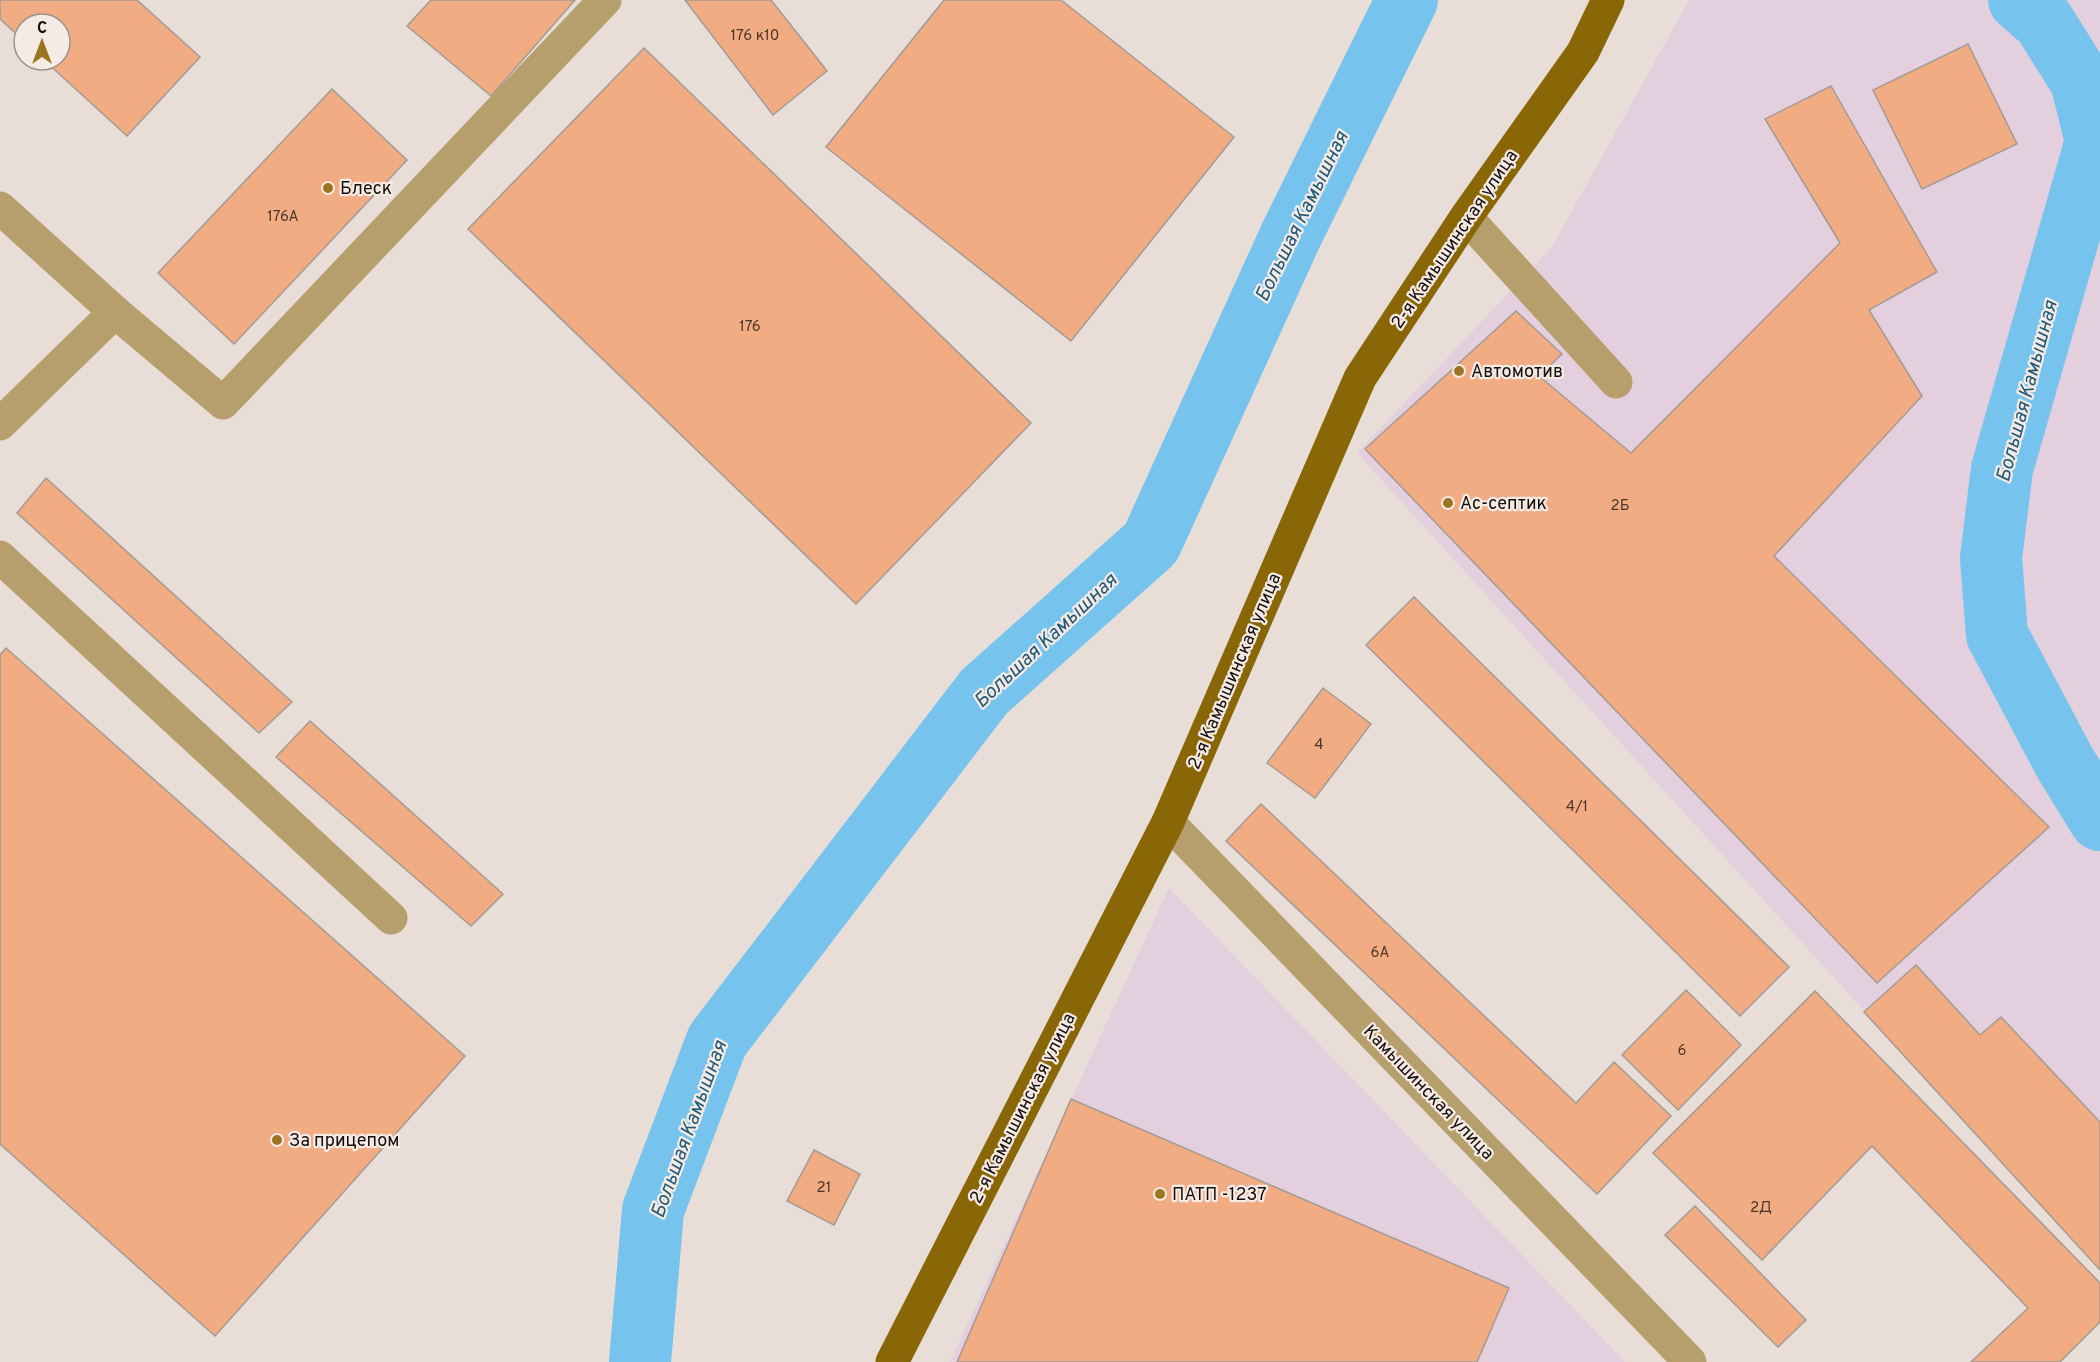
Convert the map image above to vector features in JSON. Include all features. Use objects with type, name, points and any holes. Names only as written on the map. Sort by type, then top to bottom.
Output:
[{"type":"main road","name":"2-я Камышинская улица","points":[[892,1362],[1168,822],[1360,378],[1466,217],[1582,52],[1608,0]]},
{"type":"street","points":[[0,208],[115,312],[223,403],[605,0]]},
{"type":"street","points":[[1466,217],[1616,382]]},
{"type":"street","points":[[0,424],[115,312]]},
{"type":"street","points":[[0,557],[391,918]]},
{"type":"street","name":"Камышинская улица","points":[[1168,822],[1690,1362]]},
{"type":"shaded area","points":[[1689,0],[2100,0],[2100,1270],[1357,453],[1552,247]]},
{"type":"shaded area","points":[[1169,888],[1625,1362],[950,1362]]},
{"type":"building","points":[[0,0],[137,0],[200,57],[127,136],[57,72],[72,72],[72,12],[12,12],[12,30],[0,19]]},
{"type":"building","points":[[431,0],[575,0],[491,96],[407,26]]},
{"type":"building","points":[[685,0],[771,0],[827,71],[773,115]]},
{"type":"building","points":[[944,0],[1061,0],[1234,137],[1071,341],[826,147]]},
{"type":"building","points":[[1968,44],[2017,144],[1922,189],[1873,90]]},
{"type":"building","points":[[644,48],[1031,423],[856,604],[468,229]]},
{"type":"building","points":[[1831,86],[1937,272],[1869,310],[1922,396],[1774,556],[2049,827],[1877,983],[1365,449],[1516,311],[1562,354],[1539,376],[1631,453],[1840,243],[1765,119]]},
{"type":"building","points":[[332,89],[407,160],[234,344],[158,273]]},
{"type":"building","points":[[46,478],[292,702],[259,733],[17,513]]},
{"type":"building","points":[[1414,597],[1789,967],[1740,1016],[1366,645]]},
{"type":"building","points":[[6,648],[465,1056],[215,1336],[0,1144],[0,655]]},
{"type":"building","points":[[1323,688],[1371,724],[1315,798],[1267,763]]},
{"type":"building","points":[[310,721],[503,894],[471,926],[276,757]]},
{"type":"building","points":[[1261,804],[1576,1103],[1614,1062],[1671,1116],[1597,1194],[1226,841]]},
{"type":"building","points":[[1916,965],[1980,1035],[2001,1017],[2100,1122],[2100,1270],[1864,1012]]},
{"type":"building","points":[[1686,990],[1741,1045],[1678,1110],[1622,1055]]},
{"type":"building","points":[[1815,991],[2100,1283],[2100,1322],[2060,1362],[1971,1362],[2028,1308],[1872,1146],[1762,1260],[1653,1153]]},
{"type":"building","name":"ПАТП -1237","points":[[1071,1099],[1509,1288],[1477,1362],[957,1362]]},
{"type":"building","points":[[814,1150],[860,1174],[834,1225],[787,1201]]},
{"type":"building","points":[[1695,1206],[1806,1320],[1778,1347],[1665,1235]]},
{"type":"waterway","name":"Большая Камышная","points":[[640,1362],[653,1210],[717,1041],[984,692],[1151,543],[1291,235],[1407,0]]},
{"type":"waterway","name":"Большая Камышная","points":[[2019,0],[2044,22],[2081,81],[2096,141],[2002,469],[1991,558],[1997,635],[2065,763],[2100,820]]},
{"type":"place","name":"Блеск","points":[[328,188]]},
{"type":"place","name":"Автомотив","points":[[1459,371]]},
{"type":"place","name":"Ас-септик","points":[[1448,503]]},
{"type":"place","name":"За прицепом","points":[[277,1140]]},
{"type":"place","name":"ПАТП -1237","points":[[1160,1194]]}]
